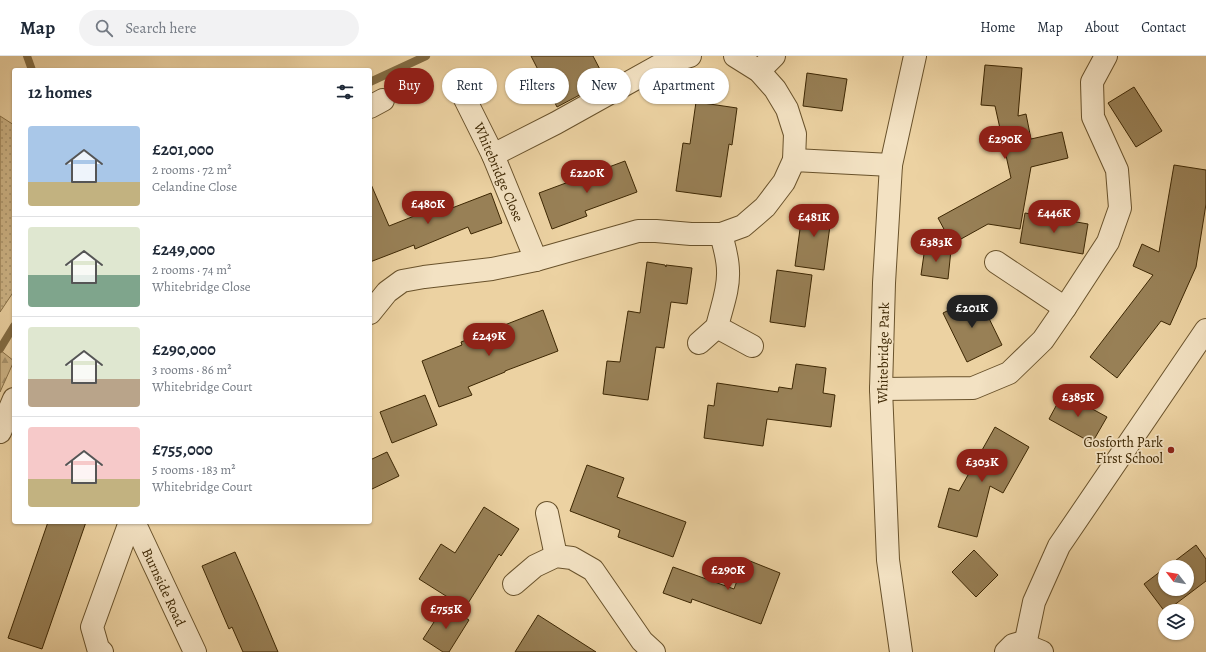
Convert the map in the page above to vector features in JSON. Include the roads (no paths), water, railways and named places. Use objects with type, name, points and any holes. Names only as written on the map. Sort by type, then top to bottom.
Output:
[{"type":"street","points":[[493,155],[556,123],[662,64],[690,56]]},
{"type":"street","points":[[372,311],[387,292],[402,281],[492,269],[536,260],[615,236],[638,231],[656,230],[691,234],[721,234],[744,226],[765,208],[784,182],[794,160],[795,134],[787,108],[775,89],[759,71],[735,56]]},
{"type":"street","points":[[759,71],[774,56]]},
{"type":"street","name":"Whitebridge Park","points":[[898,651],[888,560],[881,389],[884,283],[891,165],[916,56]]},
{"type":"street","points":[[881,389],[973,388],[1009,373],[1043,340],[1065,308],[1108,242],[1120,208],[1117,170],[1093,117],[1092,82],[1106,56]]},
{"type":"street","name":"Whitebridge Close","points":[[468,104],[493,155],[536,260]]},
{"type":"street","points":[[794,160],[891,165]]},
{"type":"street","points":[[699,343],[717,327],[727,286],[727,257],[721,234]]},
{"type":"street","points":[[996,262],[1065,308]]},
{"type":"street","points":[[717,327],[752,346]]},
{"type":"street","points":[[1024,650],[1034,602],[1059,546],[1206,330]]},
{"type":"street","points":[[0,432],[12,404]]},
{"type":"street","points":[[547,513],[556,556]]},
{"type":"street","name":"Burnside Road","points":[[102,652],[98,648],[92,627],[129,524]]},
{"type":"street","name":"Burnside Road","points":[[135,524],[195,652]]},
{"type":"street","points":[[514,584],[535,566],[556,556],[572,558],[593,570],[642,642],[654,652]]},
{"type":"waterway","points":[[27,56],[31,68]]},
{"type":"waterway","points":[[372,81],[426,56]]},
{"type":"waterway","points":[[0,349],[12,329]]},
{"type":"place","name":"Gosforth Park First School","points":[[1171,450]]}]
